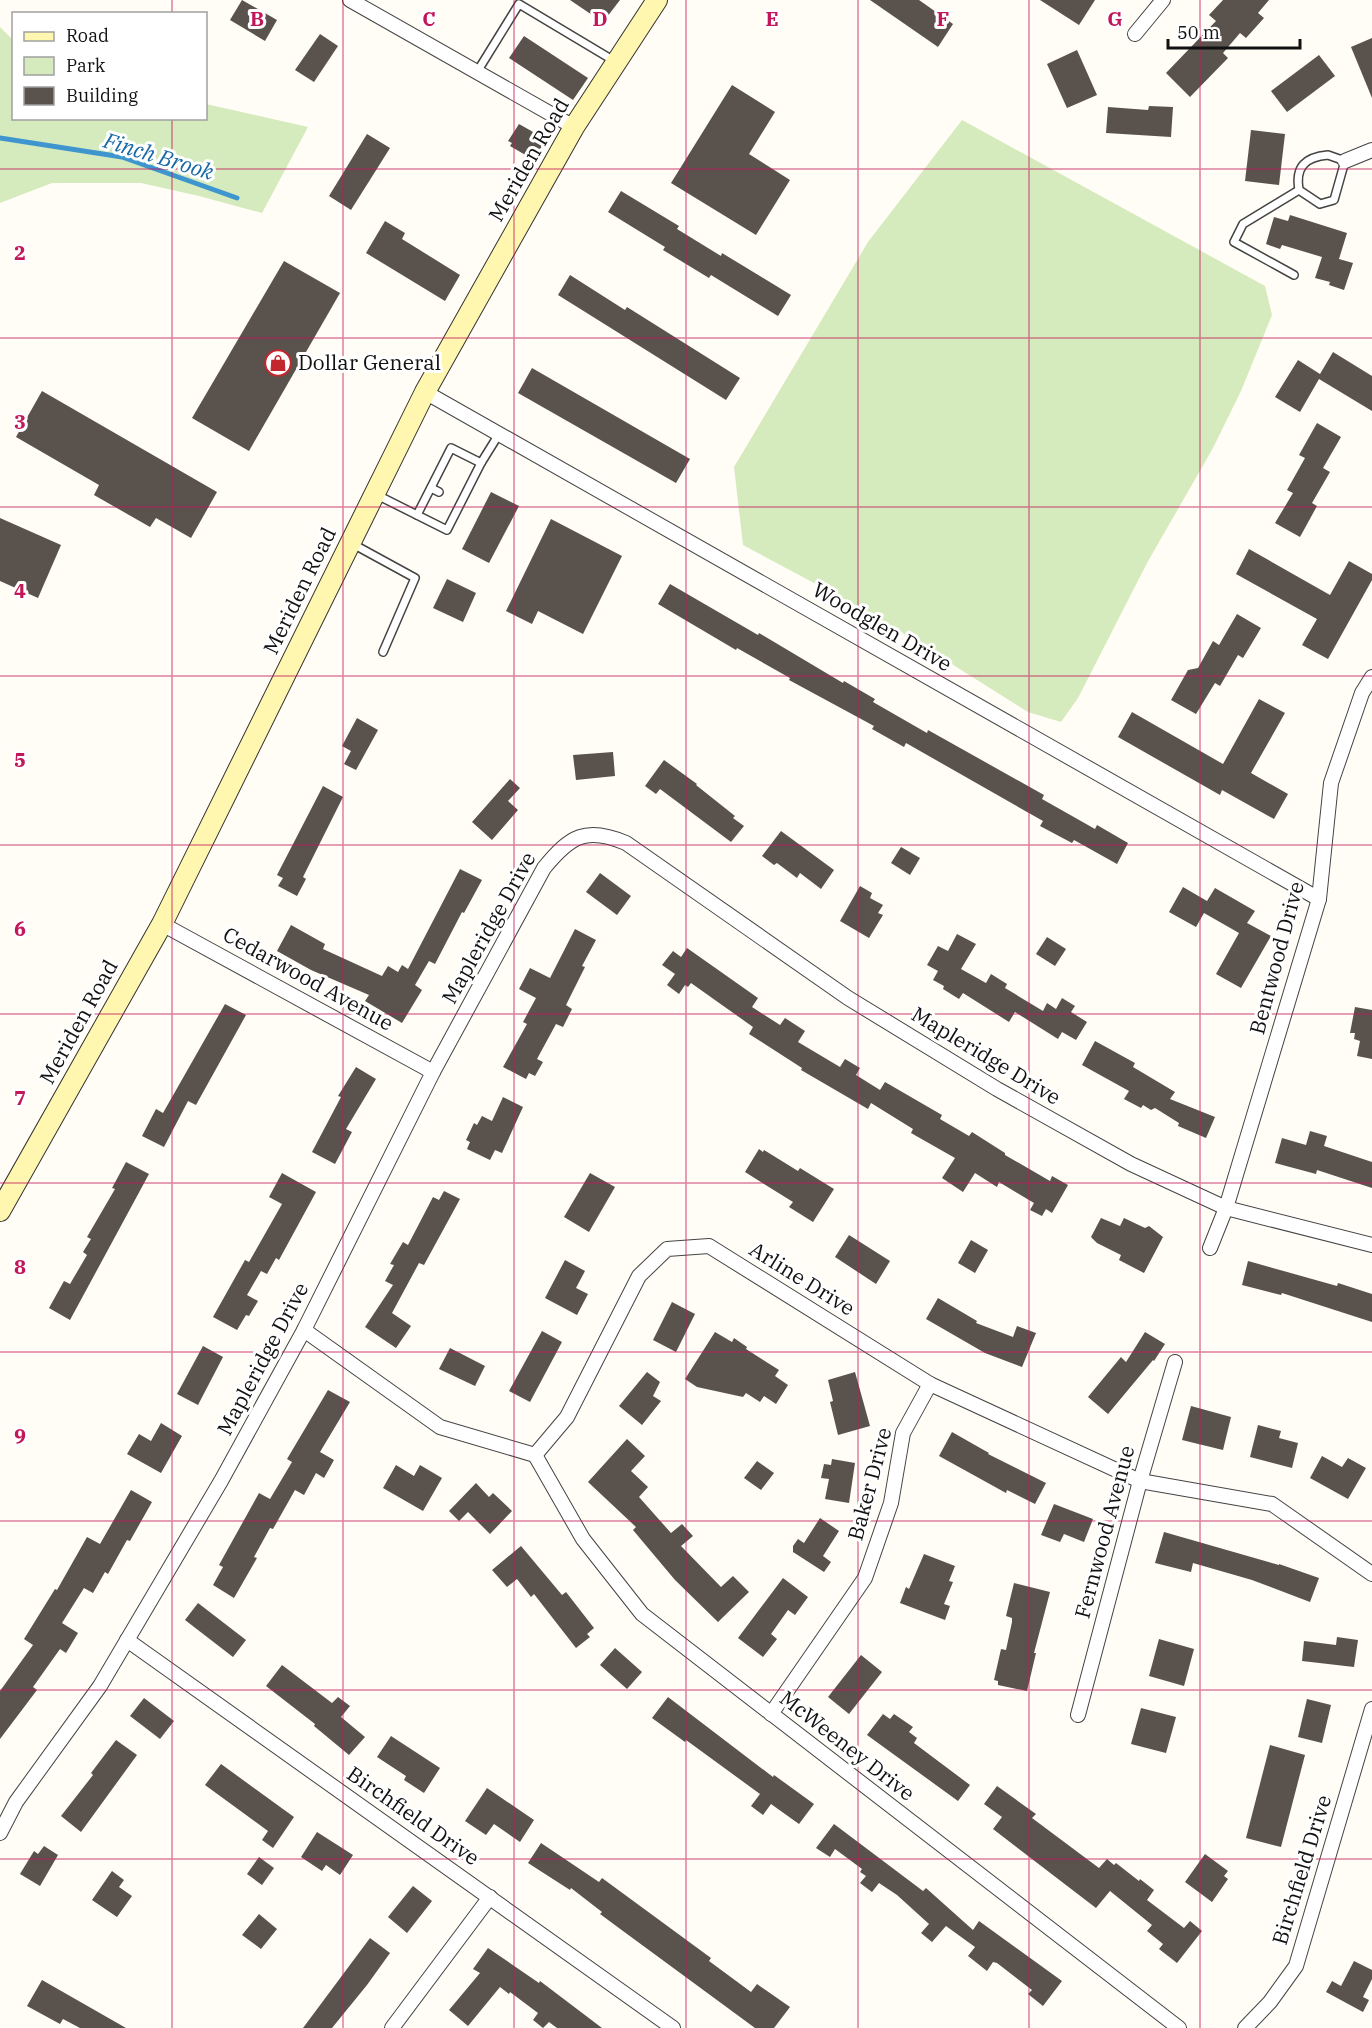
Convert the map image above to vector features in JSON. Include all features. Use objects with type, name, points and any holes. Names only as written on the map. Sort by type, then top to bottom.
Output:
[{"type":"main road","name":"Meriden Road","points":[[0,1211],[162,924],[425,392],[574,127],[657,0]]},
{"type":"street","points":[[350,0],[574,127]]},
{"type":"street","points":[[1135,34],[1163,0]]},
{"type":"street","points":[[1344,161],[1372,150]]},
{"type":"street","name":"Woodglen Drive","points":[[425,392],[1319,899]]},
{"type":"street","name":"Bentwood Drive","points":[[1210,1248],[1226,1208],[1319,899],[1332,783],[1362,693],[1372,677]]},
{"type":"street","name":"Mapleridge Drive","points":[[0,1833],[16,1802],[100,1686],[221,1480],[304,1330],[434,1072],[544,868],[571,840],[586,835],[610,836],[626,843],[848,998],[998,1089],[1131,1164],[1226,1208],[1372,1245]]},
{"type":"street","name":"Cedarwood Avenue","points":[[162,924],[434,1072]]},
{"type":"street","name":"Arline Drive","points":[[535,1455],[567,1417],[639,1276],[667,1249],[709,1246],[930,1384],[1140,1481],[1272,1504],[1372,1574]]},
{"type":"street","points":[[304,1330],[440,1427],[535,1455]]},
{"type":"street","name":"Fernwood Avenue","points":[[1078,1715],[1140,1481],[1175,1362]]},
{"type":"street","name":"Baker Drive","points":[[771,1714],[865,1578],[891,1503],[903,1432],[930,1384]]},
{"type":"street","name":"McWeeney Drive","points":[[535,1455],[583,1539],[642,1614],[1179,2028]]},
{"type":"street","name":"Birchfield Drive","points":[[127,1640],[673,2028]]},
{"type":"street","name":"Birchfield Drive","points":[[1245,2028],[1270,2002],[1296,1966],[1372,1709]]},
{"type":"street","points":[[392,2028],[490,1897]]},
{"type":"lane","points":[[477,72],[519,4],[616,62]]},
{"type":"lane","points":[[1328,155],[1344,161],[1334,200],[1320,204],[1299,190],[1299,172],[1305,162],[1314,156],[1328,155]]},
{"type":"lane","points":[[1294,275],[1234,242],[1243,224],[1299,190]]},
{"type":"lane","points":[[375,494],[447,530],[458,501],[500,434]]},
{"type":"lane","points":[[417,515],[451,448],[481,463]]},
{"type":"lane","points":[[431,488],[439,492]]},
{"type":"lane","points":[[350,543],[415,578],[383,652]]},
{"type":"green space","points":[[0,27],[12,39],[12,120],[207,120],[207,104],[308,127],[262,213],[141,183],[52,183],[0,203]]},
{"type":"green space","points":[[962,120],[1265,286],[1272,315],[1241,391],[1213,448],[1147,563],[1078,698],[1061,722],[1028,712],[874,615],[743,545],[734,467],[868,242]]},
{"type":"building","points":[[242,0],[277,20],[265,41],[230,20]]},
{"type":"building","points":[[570,0],[620,0],[607,17],[602,13],[598,19]]},
{"type":"building","points":[[870,0],[919,0],[953,24],[938,47]]},
{"type":"building","points":[[1040,0],[1095,0],[1079,25]]},
{"type":"building","points":[[1223,0],[1269,0],[1258,13],[1264,18],[1246,38],[1240,33],[1223,53],[1228,58],[1190,97],[1166,73],[1216,21],[1209,15]]},
{"type":"building","points":[[320,34],[338,46],[314,82],[295,70]]},
{"type":"building","points":[[524,36],[588,78],[573,100],[509,58]]},
{"type":"building","points":[[1372,38],[1372,98],[1351,47]]},
{"type":"building","points":[[1077,50],[1097,95],[1067,108],[1047,64]]},
{"type":"building","points":[[1319,55],[1335,76],[1287,112],[1271,91]]},
{"type":"building","points":[[732,85],[775,112],[749,154],[790,180],[756,235],[671,183]]},
{"type":"building","points":[[1149,106],[1173,107],[1171,137],[1106,133],[1108,107],[1148,110]]},
{"type":"building","points":[[519,124],[542,137],[543,144],[534,160],[510,146],[512,143],[508,141]]},
{"type":"building","points":[[1251,130],[1285,134],[1279,185],[1245,181]]},
{"type":"building","points":[[367,134],[390,148],[351,210],[329,196]]},
{"type":"building","points":[[621,191],[679,226],[677,229],[721,256],[722,253],[791,295],[778,316],[711,275],[709,278],[663,250],[665,247],[608,212]]},
{"type":"building","points":[[1290,215],[1347,233],[1339,259],[1353,263],[1344,290],[1329,285],[1330,282],[1315,278],[1322,257],[1282,245],[1280,249],[1266,244],[1274,217],[1288,221]]},
{"type":"building","points":[[385,221],[405,233],[402,239],[460,275],[445,301],[366,253]]},
{"type":"building","points":[[284,261],[340,293],[249,451],[192,418]]},
{"type":"building","points":[[570,275],[625,310],[627,307],[740,378],[726,400],[558,295]]},
{"type":"building","points":[[1333,352],[1372,376],[1372,411],[1319,379],[1300,412],[1275,397],[1298,360],[1320,374]]},
{"type":"building","points":[[532,368],[690,459],[676,483],[518,393]]},
{"type":"building","points":[[42,391],[217,492],[191,538],[156,518],[150,527],[94,495],[99,485],[16,437]]},
{"type":"building","points":[[1317,423],[1341,437],[1323,468],[1330,472],[1312,503],[1317,506],[1300,537],[1275,523],[1293,493],[1287,490],[1305,458],[1299,455]]},
{"type":"building","points":[[491,492],[519,506],[489,563],[462,549]]},
{"type":"building","points":[[0,518],[61,545],[38,598],[0,581]]},
{"type":"building","points":[[551,519],[622,556],[583,634],[538,611],[532,624],[506,611]]},
{"type":"building","points":[[1249,549],[1330,595],[1349,561],[1372,574],[1372,580],[1328,659],[1302,645],[1317,619],[1236,574]]},
{"type":"building","points":[[447,579],[476,593],[463,622],[433,608]]},
{"type":"building","points":[[670,584],[843,683],[844,681],[875,699],[873,702],[927,733],[928,730],[1044,795],[1042,799],[1095,829],[1097,825],[1128,843],[1117,864],[1074,840],[1072,843],[1040,826],[1043,821],[906,743],[904,747],[872,729],[874,726],[658,604]]},
{"type":"building","points":[[1237,614],[1261,628],[1243,658],[1238,655],[1220,686],[1215,683],[1196,714],[1171,700],[1188,670],[1198,668],[1213,641],[1219,645]]},
{"type":"building","points":[[1259,699],[1285,713],[1251,773],[1288,794],[1274,819],[1222,790],[1220,795],[1118,737],[1132,712],[1223,764]]},
{"type":"building","points":[[357,718],[378,730],[356,770],[344,764],[351,751],[342,746]]},
{"type":"building","points":[[613,752],[615,776],[576,780],[573,755]]},
{"type":"building","points":[[664,760],[697,784],[744,826],[731,842],[660,789],[656,794],[645,786]]},
{"type":"building","points":[[510,779],[520,788],[508,801],[518,810],[492,840],[472,822]]},
{"type":"building","points":[[323,786],[343,797],[303,877],[306,879],[297,896],[278,886],[283,878],[277,875]]},
{"type":"building","points":[[781,831],[834,870],[821,889],[800,873],[797,878],[777,863],[774,865],[762,856]]},
{"type":"building","points":[[901,847],[920,858],[910,875],[891,863]]},
{"type":"building","points":[[460,869],[482,880],[464,913],[462,912],[435,964],[429,961],[415,985],[422,990],[402,1023],[365,1001],[369,995],[311,970],[277,951],[291,925],[325,944],[323,949],[382,976],[388,966],[398,972],[402,965],[408,969]]},
{"type":"building","points":[[600,873],[631,896],[617,915],[586,892]]},
{"type":"building","points":[[860,886],[872,893],[870,898],[883,905],[878,913],[883,915],[869,938],[840,921]]},
{"type":"building","points":[[1183,887],[1207,901],[1215,888],[1255,911],[1247,923],[1271,936],[1241,988],[1216,974],[1239,933],[1204,913],[1196,927],[1169,912]]},
{"type":"building","points":[[575,929],[596,940],[582,966],[585,967],[566,1005],[572,1009],[563,1027],[556,1024],[537,1059],[543,1062],[535,1076],[529,1073],[526,1079],[503,1067],[527,1024],[523,1022],[536,998],[519,989],[530,968],[550,978]]},
{"type":"building","points":[[957,934],[976,944],[961,969],[986,983],[991,974],[1007,984],[1005,988],[1043,1011],[1047,1003],[1056,1009],[1062,998],[1075,1006],[1071,1012],[1087,1022],[1076,1040],[1062,1032],[1058,1039],[1015,1012],[1009,1022],[963,993],[959,999],[943,989],[944,986],[933,980],[938,971],[927,965],[938,946],[948,951]]},
{"type":"building","points":[[1047,937],[1066,949],[1055,966],[1036,954]]},
{"type":"building","points":[[687,948],[758,998],[752,1007],[780,1025],[785,1018],[805,1031],[798,1042],[840,1067],[845,1059],[860,1068],[856,1075],[880,1090],[885,1082],[942,1115],[940,1119],[969,1136],[972,1132],[1005,1155],[1050,1181],[1052,1176],[1068,1185],[1052,1213],[1046,1209],[1042,1216],[1030,1210],[1034,1203],[999,1182],[997,1187],[975,1173],[963,1192],[942,1178],[955,1158],[911,1133],[913,1129],[871,1103],[868,1109],[801,1070],[802,1068],[749,1034],[753,1027],[691,983],[688,987],[685,985],[679,994],[667,985],[675,974],[662,965],[673,951],[681,957]]},
{"type":"building","points":[[225,1004],[246,1015],[196,1105],[188,1101],[164,1147],[142,1136],[156,1109],[163,1113]]},
{"type":"building","points":[[1355,1007],[1372,1010],[1372,1059],[1357,1056],[1360,1041],[1354,1039],[1355,1033],[1350,1033]]},
{"type":"building","points":[[1095,1041],[1135,1063],[1133,1067],[1175,1092],[1170,1099],[1215,1117],[1206,1138],[1178,1126],[1179,1123],[1155,1108],[1151,1110],[1143,1105],[1141,1108],[1124,1099],[1129,1091],[1082,1065]]},
{"type":"building","points":[[356,1067],[376,1079],[346,1129],[352,1132],[335,1164],[312,1152],[341,1097],[338,1096]]},
{"type":"building","points":[[503,1097],[523,1107],[502,1153],[495,1150],[490,1160],[467,1149],[470,1142],[466,1140],[474,1123],[477,1125],[482,1116],[492,1121]]},
{"type":"building","points":[[1310,1131],[1327,1136],[1324,1146],[1372,1162],[1372,1188],[1317,1170],[1316,1174],[1275,1163],[1282,1138],[1306,1145]]},
{"type":"building","points":[[759,1149],[798,1171],[800,1168],[834,1189],[813,1222],[789,1207],[793,1202],[745,1172]]},
{"type":"building","points":[[126,1162],[149,1174],[70,1320],[49,1308],[64,1281],[70,1284],[87,1255],[83,1252],[91,1239],[87,1237],[115,1189],[112,1188]]},
{"type":"building","points":[[282,1173],[316,1192],[279,1260],[276,1258],[267,1274],[261,1271],[247,1295],[258,1301],[237,1330],[213,1317],[245,1260],[249,1262],[282,1204],[269,1197]]},
{"type":"building","points":[[590,1173],[615,1187],[589,1232],[564,1217]]},
{"type":"building","points":[[444,1191],[460,1199],[424,1265],[419,1263],[392,1313],[411,1326],[396,1348],[365,1327],[393,1285],[385,1281],[394,1265],[390,1264],[403,1242],[408,1245],[433,1197],[439,1200]]},
{"type":"building","points":[[1101,1218],[1120,1226],[1124,1218],[1145,1228],[1149,1226],[1163,1237],[1144,1273],[1119,1260],[1121,1255],[1097,1243],[1091,1237]]},
{"type":"building","points":[[849,1235],[890,1261],[876,1284],[835,1257]]},
{"type":"building","points":[[971,1240],[988,1250],[975,1273],[958,1263]]},
{"type":"building","points":[[565,1260],[585,1271],[576,1288],[588,1294],[577,1315],[545,1298]]},
{"type":"building","points":[[1248,1261],[1337,1286],[1338,1283],[1372,1294],[1372,1322],[1282,1293],[1281,1295],[1242,1285]]},
{"type":"building","points":[[938,1298],[977,1321],[976,1323],[1013,1337],[1017,1326],[1036,1333],[1022,1367],[985,1353],[926,1319]]},
{"type":"building","points":[[672,1302],[695,1314],[676,1352],[653,1340]]},
{"type":"building","points":[[542,1331],[562,1342],[530,1402],[509,1391]]},
{"type":"building","points":[[715,1332],[732,1342],[734,1338],[747,1347],[746,1349],[779,1370],[775,1376],[788,1385],[776,1404],[764,1396],[760,1402],[746,1393],[743,1397],[697,1387],[685,1379]]},
{"type":"building","points":[[1145,1332],[1165,1344],[1154,1361],[1108,1414],[1088,1397],[1121,1357],[1126,1362]]},
{"type":"building","points":[[203,1346],[223,1357],[198,1405],[177,1394]]},
{"type":"building","points":[[450,1348],[485,1366],[475,1386],[439,1369]]},
{"type":"building","points":[[647,1372],[660,1382],[653,1396],[661,1401],[642,1425],[619,1406]]},
{"type":"building","points":[[855,1372],[870,1426],[838,1435],[830,1402],[833,1401],[828,1380]]},
{"type":"building","points":[[328,1390],[350,1402],[320,1452],[334,1460],[324,1478],[316,1473],[304,1495],[295,1490],[273,1529],[270,1528],[254,1557],[257,1558],[234,1598],[213,1585],[223,1567],[219,1565],[259,1493],[270,1499],[292,1462],[287,1459]]},
{"type":"building","points":[[1191,1406],[1231,1417],[1223,1450],[1182,1440]]},
{"type":"building","points":[[161,1423],[182,1436],[161,1473],[127,1454],[139,1434],[151,1441]]},
{"type":"building","points":[[1258,1425],[1281,1431],[1279,1438],[1298,1443],[1292,1468],[1250,1457]]},
{"type":"building","points":[[952,1432],[988,1454],[1046,1483],[1035,1504],[1007,1490],[1006,1493],[939,1456]]},
{"type":"building","points":[[627,1439],[645,1456],[631,1471],[648,1487],[639,1497],[671,1533],[682,1524],[693,1536],[681,1546],[721,1587],[733,1576],[749,1592],[718,1622],[675,1580],[633,1530],[636,1527],[588,1482]]},
{"type":"building","points":[[1322,1456],[1342,1467],[1348,1458],[1366,1468],[1348,1499],[1310,1478]]},
{"type":"building","points":[[832,1459],[855,1463],[849,1503],[825,1499],[829,1479],[821,1478],[824,1464],[831,1465]]},
{"type":"building","points":[[757,1461],[774,1473],[761,1490],[744,1478]]},
{"type":"building","points":[[396,1465],[414,1476],[420,1465],[442,1478],[423,1511],[383,1488]]},
{"type":"building","points":[[476,1483],[489,1497],[493,1493],[512,1511],[490,1534],[468,1512],[459,1521],[449,1511]]},
{"type":"building","points":[[131,1490],[152,1502],[130,1541],[127,1540],[108,1574],[105,1572],[93,1593],[84,1588],[62,1623],[78,1633],[66,1653],[60,1649],[33,1687],[37,1690],[0,1739],[0,1691],[33,1645],[24,1639],[55,1589],[57,1590],[87,1537],[100,1544]]},
{"type":"building","points":[[1054,1504],[1093,1519],[1084,1542],[1064,1534],[1060,1542],[1041,1535]]},
{"type":"building","points":[[820,1518],[839,1531],[823,1556],[831,1562],[824,1572],[793,1552],[793,1546],[798,1539],[804,1543]]},
{"type":"building","points":[[1164,1532],[1279,1564],[1319,1578],[1310,1602],[1252,1580],[1193,1563],[1191,1572],[1155,1563]]},
{"type":"building","points":[[521,1546],[562,1595],[566,1592],[594,1628],[587,1634],[590,1637],[576,1648],[534,1594],[531,1597],[517,1579],[507,1587],[492,1570]]},
{"type":"building","points":[[924,1554],[955,1566],[949,1581],[953,1582],[944,1604],[950,1606],[945,1620],[900,1603],[906,1587],[909,1589]]},
{"type":"building","points":[[783,1578],[808,1597],[795,1615],[788,1610],[771,1634],[777,1639],[763,1657],[738,1638]]},
{"type":"building","points":[[1014,1583],[1050,1592],[1027,1691],[998,1685],[998,1681],[994,1680],[1001,1649],[1006,1650],[1012,1622],[1012,1618],[1006,1616]]},
{"type":"building","points":[[198,1603],[246,1640],[233,1657],[185,1620]]},
{"type":"building","points":[[1337,1637],[1358,1640],[1354,1667],[1302,1661],[1304,1641],[1336,1645]]},
{"type":"building","points":[[1159,1639],[1194,1649],[1184,1686],[1149,1676]]},
{"type":"building","points":[[615,1648],[642,1672],[627,1689],[600,1665]]},
{"type":"building","points":[[861,1655],[882,1672],[849,1714],[828,1697]]},
{"type":"building","points":[[282,1665],[332,1703],[338,1697],[350,1706],[341,1717],[365,1737],[349,1755],[314,1726],[315,1724],[266,1686]]},
{"type":"building","points":[[668,1697],[773,1777],[774,1775],[814,1804],[799,1824],[771,1804],[763,1815],[751,1806],[760,1794],[652,1718]]},
{"type":"building","points":[[144,1698],[174,1721],[160,1739],[130,1716]]},
{"type":"building","points":[[1307,1699],[1331,1705],[1322,1743],[1298,1737]]},
{"type":"building","points":[[1141,1708],[1176,1717],[1166,1753],[1131,1744]]},
{"type":"building","points":[[883,1714],[890,1719],[894,1714],[913,1727],[909,1732],[917,1738],[914,1743],[970,1785],[958,1801],[867,1735]]},
{"type":"building","points":[[391,1736],[440,1768],[424,1793],[404,1780],[406,1776],[377,1757]]},
{"type":"building","points":[[116,1740],[137,1755],[81,1832],[61,1816],[93,1775],[91,1773]]},
{"type":"building","points":[[1270,1745],[1305,1755],[1281,1847],[1246,1838]]},
{"type":"building","points":[[221,1764],[294,1817],[273,1848],[262,1840],[268,1831],[205,1785]]},
{"type":"building","points":[[997,1786],[1036,1814],[1032,1818],[1099,1868],[1107,1859],[1114,1865],[1116,1863],[1154,1890],[1147,1900],[1184,1928],[1190,1921],[1202,1931],[1177,1963],[1159,1949],[1163,1944],[1147,1931],[1152,1925],[1110,1891],[1096,1908],[993,1829],[1002,1817],[984,1804]]},
{"type":"building","points":[[487,1788],[534,1820],[520,1842],[494,1824],[486,1835],[465,1821]]},
{"type":"building","points":[[834,1824],[923,1891],[926,1888],[973,1930],[979,1921],[1062,1981],[1043,2006],[1028,1994],[1032,1990],[997,1963],[993,1962],[987,1971],[968,1956],[975,1947],[946,1926],[932,1942],[921,1933],[929,1924],[897,1895],[879,1883],[872,1892],[860,1883],[866,1876],[860,1872],[862,1869],[835,1849],[830,1857],[816,1848]]},
{"type":"building","points":[[317,1832],[353,1855],[340,1875],[326,1865],[322,1871],[301,1857]]},
{"type":"building","points":[[541,1843],[599,1882],[602,1878],[711,1958],[709,1961],[751,1992],[757,1984],[790,2007],[774,2028],[755,2028],[600,1914],[602,1912],[571,1888],[570,1890],[528,1863]]},
{"type":"building","points":[[44,1846],[58,1855],[40,1886],[20,1874],[34,1851],[38,1854]]},
{"type":"building","points":[[1205,1854],[1228,1871],[1224,1876],[1228,1879],[1212,1902],[1185,1882]]},
{"type":"building","points":[[259,1857],[274,1868],[262,1885],[247,1874]]},
{"type":"building","points":[[112,1871],[124,1880],[119,1887],[132,1896],[117,1917],[92,1900]]},
{"type":"building","points":[[413,1886],[432,1901],[407,1933],[388,1917]]},
{"type":"building","points":[[259,1914],[277,1929],[261,1949],[242,1935]]},
{"type":"building","points":[[370,1938],[390,1953],[367,1985],[332,2028],[303,2028]]},
{"type":"building","points":[[488,1948],[539,1983],[540,1981],[602,2028],[557,2028],[549,2022],[543,2028],[533,2020],[538,2013],[500,1987],[468,2026],[449,2010],[480,1973],[473,1969]]},
{"type":"building","points":[[1354,1961],[1372,1970],[1372,1979],[1363,1997],[1369,2000],[1363,2012],[1326,1992],[1332,1981],[1341,1986]]},
{"type":"building","points":[[42,1980],[126,2028],[80,2028],[63,2019],[60,2024],[27,2006]]},
{"type":"waterway","name":"Finch Brook","points":[[0,138],[122,157],[237,198]]},
{"type":"place","name":"Dollar General","points":[[278,363]]}]
